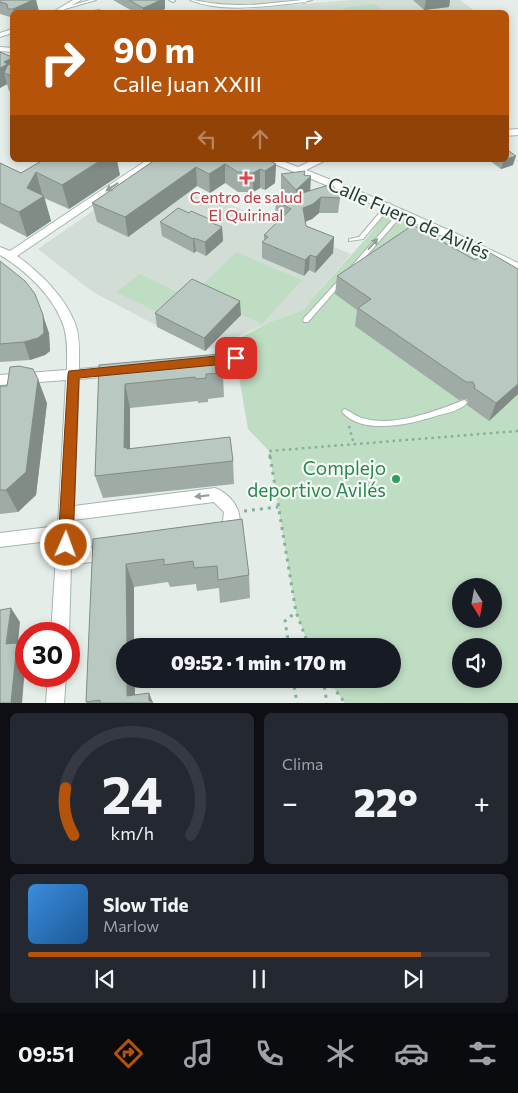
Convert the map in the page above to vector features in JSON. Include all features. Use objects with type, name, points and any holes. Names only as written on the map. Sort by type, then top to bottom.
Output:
[{"type":"street","points":[[60,10],[78,0]]},
{"type":"street","points":[[10,256],[150,162]]},
{"type":"street","name":"Calle Fuero de Avilés","points":[[276,162],[389,205],[518,268]]},
{"type":"street","points":[[298,170],[316,162]]},
{"type":"street","points":[[0,250],[10,256],[39,282],[61,308],[70,326],[73,348],[73,374],[61,622]]},
{"type":"street","points":[[197,362],[236,358]]},
{"type":"street","points":[[0,380],[128,369]]},
{"type":"street","points":[[67,514],[215,495],[223,498],[229,504],[232,520],[228,528],[221,535],[212,538]]},
{"type":"street","points":[[0,540],[66,532]]},
{"type":"street","points":[[65,558],[124,550]]},
{"type":"street","points":[[55,703],[56,687]]},
{"type":"lane","points":[[61,10],[94,0]]},
{"type":"lane","points":[[192,0],[212,6],[233,8],[306,0]]},
{"type":"lane","points":[[351,240],[361,238],[389,205]]},
{"type":"lane","points":[[306,320],[402,212]]},
{"type":"lane","points":[[345,412],[360,421],[375,424],[436,415],[464,403]]},
{"type":"path","points":[[345,412],[354,444]]},
{"type":"path","points":[[306,638],[296,612],[269,451],[518,431]]},
{"type":"path","points":[[232,512],[278,507]]},
{"type":"path","points":[[288,638],[285,622],[296,612]]},
{"type":"path","points":[[294,688],[297,703]]},
{"type":"path","points":[[324,688],[327,703]]},
{"type":"path","points":[[333,688],[344,703]]},
{"type":"shaded area","points":[[198,0],[297,0],[233,7],[212,5]]},
{"type":"shaded area","points":[[351,0],[460,0],[473,10],[235,10]]},
{"type":"shaded area","points":[[149,172],[351,254],[304,310],[270,322],[205,351],[93,292],[38,249]]},
{"type":"green space","points":[[374,4],[382,10],[346,10],[343,8]]},
{"type":"green space","name":"Complejo deportivo Avilés","points":[[389,205],[518,268],[518,703],[345,703],[334,688],[401,688],[401,638],[306,638],[296,612],[269,451],[248,429],[236,359],[243,336],[270,322],[304,310],[371,233]]},
{"type":"green space","points":[[236,252],[302,280],[262,324],[195,292]]},
{"type":"green space","points":[[140,274],[183,295],[162,314],[116,292]]},
{"type":"building","points":[[0,0],[33,0],[13,9],[8,9],[7,4],[0,2]]},
{"type":"building","points":[[129,0],[161,0],[143,8]]},
{"type":"building","points":[[0,52],[10,56],[10,59],[4,62],[8,64],[0,68]]},
{"type":"building","points":[[8,64],[10,65],[10,75],[4,73]]},
{"type":"building","points":[[509,151],[516,156],[509,158]]},
{"type":"building","points":[[40,162],[98,162],[62,185],[36,172],[27,188],[44,196],[19,212],[0,203],[0,163],[21,173]]},
{"type":"building","points":[[152,162],[272,162],[276,164],[265,171],[260,169],[253,173],[238,172],[225,164],[209,174],[196,167],[125,217],[92,203]]},
{"type":"building","points":[[305,171],[304,175],[311,176],[296,190],[281,174]]},
{"type":"building","points":[[332,184],[340,198],[321,197],[313,204],[303,208],[306,226],[334,237],[316,257],[310,255],[305,260],[262,242],[268,237],[264,235],[291,209],[276,201]]},
{"type":"building","points":[[178,208],[189,213],[191,211],[214,221],[212,223],[222,227],[205,242],[193,239],[160,222]]},
{"type":"building","points":[[413,225],[475,260],[487,251],[518,269],[518,384],[496,403],[474,388],[473,382],[466,382],[358,308],[371,299],[337,276]]},
{"type":"building","points":[[0,261],[25,281],[35,294],[43,315],[44,333],[38,338],[24,342],[0,344]]},
{"type":"building","points":[[192,279],[240,301],[204,338],[155,313]]},
{"type":"building","points":[[220,354],[223,373],[206,374],[206,378],[196,379],[195,377],[125,384],[124,448],[230,437],[233,461],[95,476],[99,365]]},
{"type":"building","points":[[19,366],[33,369],[38,379],[26,472],[6,490],[0,490],[0,386],[7,386],[10,367]]},
{"type":"building","points":[[242,519],[249,575],[218,580],[217,566],[194,568],[193,561],[164,565],[164,559],[126,564],[127,638],[116,638],[116,688],[127,688],[127,696],[149,693],[149,701],[152,701],[152,703],[100,703],[100,700],[86,702],[93,539]]},
{"type":"building","points":[[11,608],[6,644],[15,643],[11,703],[0,703],[0,610]]},
{"type":"place","name":"Centro de salud El Quirinal","points":[[246,178]]},
{"type":"place","name":"Complejo deportivo Avilés","points":[[396,479]]},
{"type":"route","points":[[66,545],[73,374],[236,358]]}]
